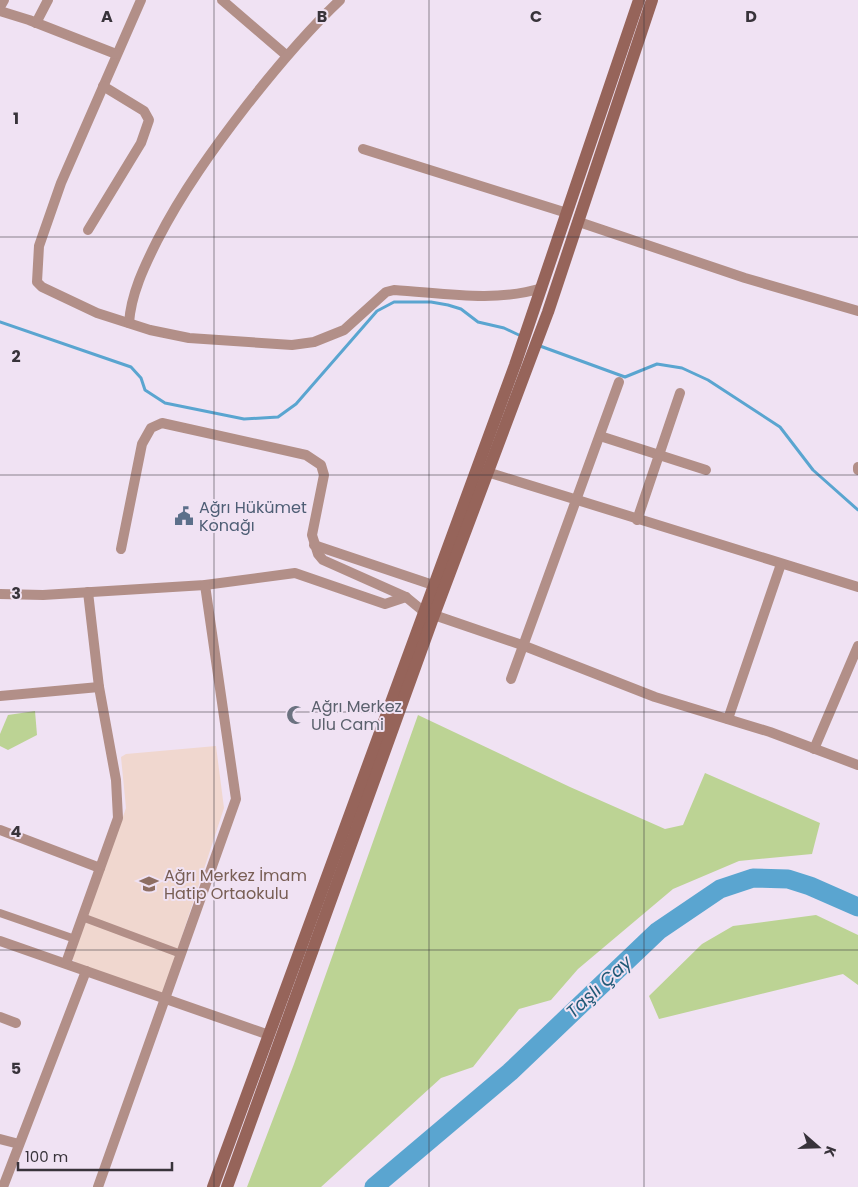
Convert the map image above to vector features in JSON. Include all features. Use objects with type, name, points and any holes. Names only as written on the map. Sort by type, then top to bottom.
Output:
[{"type":"main road","points":[[213,1187],[429,613],[487,472],[521,366],[536,306],[639,0]]},
{"type":"main road","points":[[228,1187],[429,613],[433,585],[521,366],[548,312],[652,0]]},
{"type":"street","points":[[0,7],[4,0]]},
{"type":"street","points":[[36,23],[48,0]]},
{"type":"street","points":[[141,0],[61,183],[40,246],[37,282],[48,291],[97,313],[189,338],[292,345],[314,342],[344,330],[386,292],[394,290],[497,297],[520,295],[542,288]]},
{"type":"street","points":[[222,0],[286,55]]},
{"type":"street","points":[[129,323],[135,290],[177,202],[205,160],[286,55],[340,0]]},
{"type":"street","points":[[0,11],[116,54]]},
{"type":"street","points":[[88,230],[141,143],[149,120],[144,111],[103,86]]},
{"type":"street","points":[[363,149],[567,213]]},
{"type":"street","points":[[579,222],[744,278],[858,311]]},
{"type":"street","points":[[510,679],[619,382]]},
{"type":"street","points":[[637,520],[680,392]]},
{"type":"street","points":[[121,549],[142,444],[152,428],[162,423],[306,455],[321,465],[324,475],[312,535],[314,545],[323,560],[406,597],[429,613],[522,645],[655,697],[728,719],[858,765]]},
{"type":"street","points":[[600,436],[706,470]]},
{"type":"street","points":[[487,472],[858,587]]},
{"type":"street","points":[[314,545],[433,585]]},
{"type":"street","points":[[728,719],[781,564]]},
{"type":"street","points":[[0,594],[42,596],[205,585],[295,573],[385,604],[406,597]]},
{"type":"street","points":[[98,1187],[236,799],[205,585]]},
{"type":"street","points":[[66,963],[118,818],[116,780],[99,688],[88,592]]},
{"type":"street","points":[[814,749],[858,646]]},
{"type":"street","points":[[0,696],[99,688]]},
{"type":"street","points":[[0,830],[100,868]]},
{"type":"street","points":[[0,913],[74,939]]},
{"type":"street","points":[[82,918],[181,954]]},
{"type":"street","points":[[0,941],[270,1035]]},
{"type":"street","points":[[3,1187],[86,971]]},
{"type":"street","points":[[0,1016],[16,1022]]},
{"type":"street","points":[[0,1139],[19,1144]]},
{"type":"shaded area","name":"Ağrı Merkez İmam Hatip Ortaokulu","points":[[216,746],[224,808],[163,994],[76,963],[72,959],[126,808],[121,757],[126,754]]},
{"type":"green space","points":[[35,711],[37,735],[8,750],[0,746],[0,734],[8,715]]},
{"type":"green space","points":[[418,715],[570,787],[665,829],[683,825],[705,773],[820,823],[812,854],[739,861],[673,889],[578,969],[551,1000],[519,1009],[473,1067],[441,1078],[321,1187],[247,1187],[294,1064]]},
{"type":"green space","points":[[816,915],[858,935],[858,985],[843,974],[659,1019],[649,996],[702,944],[733,926]]},
{"type":"waterway","points":[[0,322],[131,367],[141,378],[145,390],[165,403],[244,419],[278,417],[296,404],[377,311],[394,302],[431,302],[448,305],[461,309],[478,322],[504,328],[521,336]]},
{"type":"waterway","points":[[540,346],[625,377],[657,364],[682,368],[708,380],[780,427],[813,470],[858,510]]},
{"type":"waterway","name":"Taşlı Çay","points":[[374,1187],[510,1072],[658,931],[720,889],[753,878],[788,879],[810,886],[858,907]]},
{"type":"place","name":"Ağrı Hükümet Konağı","points":[[184,516]]},
{"type":"place","name":"Ağrı Merkez Ulu Cami","points":[[296,715]]},
{"type":"place","name":"Ağrı Merkez İmam Hatip Ortaokulu","points":[[149,884]]}]
